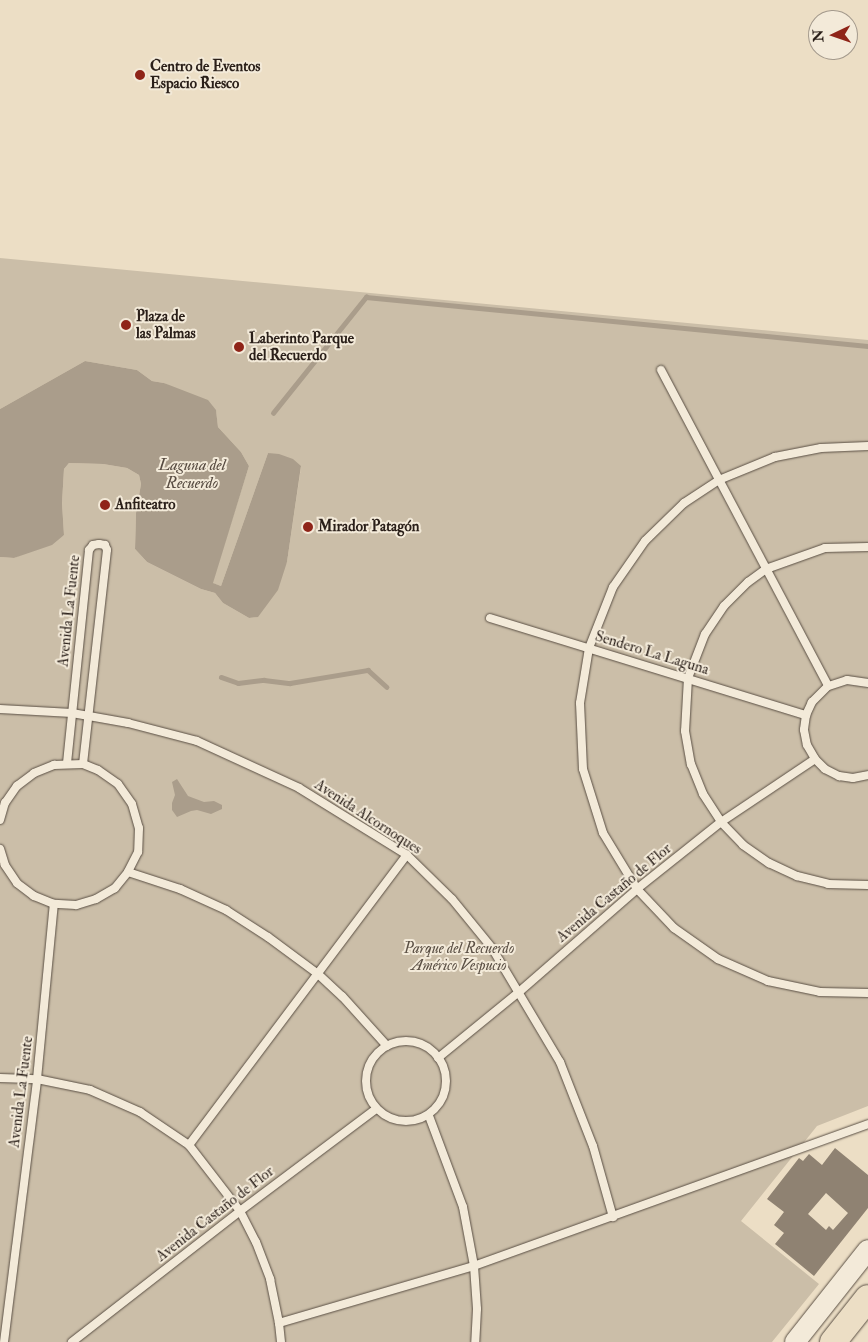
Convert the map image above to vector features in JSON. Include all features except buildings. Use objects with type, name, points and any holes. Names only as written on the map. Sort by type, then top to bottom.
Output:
[{"type":"highway","points":[[820,1342],[864,1302]]},
{"type":"highway","points":[[833,1342],[864,1302]]},
{"type":"main road","points":[[795,1342],[868,1250]]},
{"type":"lane","points":[[661,370],[828,686]]},
{"type":"lane","points":[[868,446],[821,448],[775,457],[719,480],[684,503],[645,542],[613,587],[589,648],[580,703],[583,769],[603,832],[637,889],[674,928],[718,959],[768,981],[820,992],[868,993]]},
{"type":"lane","name":"Avenida La Fuente","points":[[67,764],[89,550],[93,544],[99,544],[105,545],[107,550],[83,764]]},
{"type":"lane","points":[[868,547],[825,548],[766,569],[748,582],[724,606],[705,634],[688,678],[685,731],[691,764],[703,794],[721,822],[743,845],[769,863],[797,876],[828,884],[868,885]]},
{"type":"lane","name":"Sendero La Laguna","points":[[490,618],[806,715]]},
{"type":"lane","points":[[868,683],[847,680],[828,686],[812,702],[806,715],[804,730],[807,745],[815,759],[825,769],[839,776],[854,778],[868,775]]},
{"type":"lane","name":"Avenida Alcornoques","points":[[0,709],[72,713],[128,723],[197,741],[299,788],[407,855],[452,899],[487,941],[560,1062],[592,1146],[613,1217]]},
{"type":"lane","name":"Avenida Castaño de Flor","points":[[438,1058],[519,992],[637,889],[721,822],[815,759]]},
{"type":"lane","points":[[0,820],[5,803],[17,786],[34,773],[54,765],[83,764],[98,770],[118,784],[132,804],[139,828],[138,852],[128,872],[115,888],[96,900],[76,905],[54,904],[34,896],[17,883],[5,865],[0,848]]},
{"type":"lane","points":[[189,1145],[407,855]]},
{"type":"lane","points":[[128,872],[180,889],[226,910],[318,974],[365,1018],[387,1046]]},
{"type":"lane","name":"Avenida La Fuente","points":[[4,1342],[37,1079],[54,904]]},
{"type":"lane","points":[[399,1042],[412,1042],[424,1046],[438,1058],[445,1077],[444,1090],[440,1102],[429,1116],[411,1121],[399,1121],[376,1109],[367,1089],[366,1076],[370,1064],[387,1046],[399,1042]]},
{"type":"lane","points":[[0,1078],[37,1079],[90,1090],[140,1112],[189,1145],[240,1211],[256,1242],[270,1279],[281,1342]]},
{"type":"lane","name":"Avenida Castaño de Flor","points":[[72,1342],[240,1211],[376,1109]]},
{"type":"lane","points":[[429,1116],[463,1207],[474,1266],[477,1309],[475,1342]]},
{"type":"lane","points":[[279,1323],[474,1266],[868,1124]]},
{"type":"green space","name":"Parque del Recuerdo Américo Vespucio","points":[[0,258],[868,340],[868,1106],[817,1126],[741,1221],[819,1284],[772,1342],[0,1342],[0,557],[14,558],[64,535],[62,503],[64,469],[69,463],[103,464],[127,468],[139,475],[141,484],[136,513],[135,549],[147,562],[201,589],[215,593],[223,603],[249,618],[257,617],[287,562],[301,467],[268,453],[221,586],[212,583],[249,466],[241,452],[218,427],[216,411],[164,383],[152,381],[137,370],[85,361],[0,409]]},
{"type":"water","name":"Laguna del Recuerdo","points":[[85,361],[137,370],[152,381],[164,383],[208,400],[216,410],[218,427],[241,452],[249,466],[213,583],[221,586],[268,453],[279,454],[293,459],[301,466],[287,562],[278,590],[258,617],[249,618],[223,603],[215,593],[201,589],[147,562],[135,549],[136,513],[141,484],[139,475],[127,468],[103,464],[69,463],[64,469],[62,503],[64,535],[52,545],[14,558],[0,557],[0,409]]},
{"type":"water","points":[[177,779],[188,796],[204,802],[214,801],[222,805],[222,809],[211,814],[197,810],[191,811],[177,817],[172,810],[175,795],[172,782]]},
{"type":"waterway","points":[[273,413],[366,297],[868,346]]},
{"type":"waterway","points":[[221,677],[238,683],[264,680],[290,683],[368,670],[387,687]]},
{"type":"place","name":"Centro de Eventos Espacio Riesco","points":[[140,75]]},
{"type":"place","name":"Plaza de las Palmas","points":[[126,325]]},
{"type":"place","name":"Laberinto Parque del Recuerdo","points":[[239,347]]},
{"type":"place","name":"Anfiteatro","points":[[105,505]]},
{"type":"place","name":"Mirador Patagón","points":[[308,527]]}]
